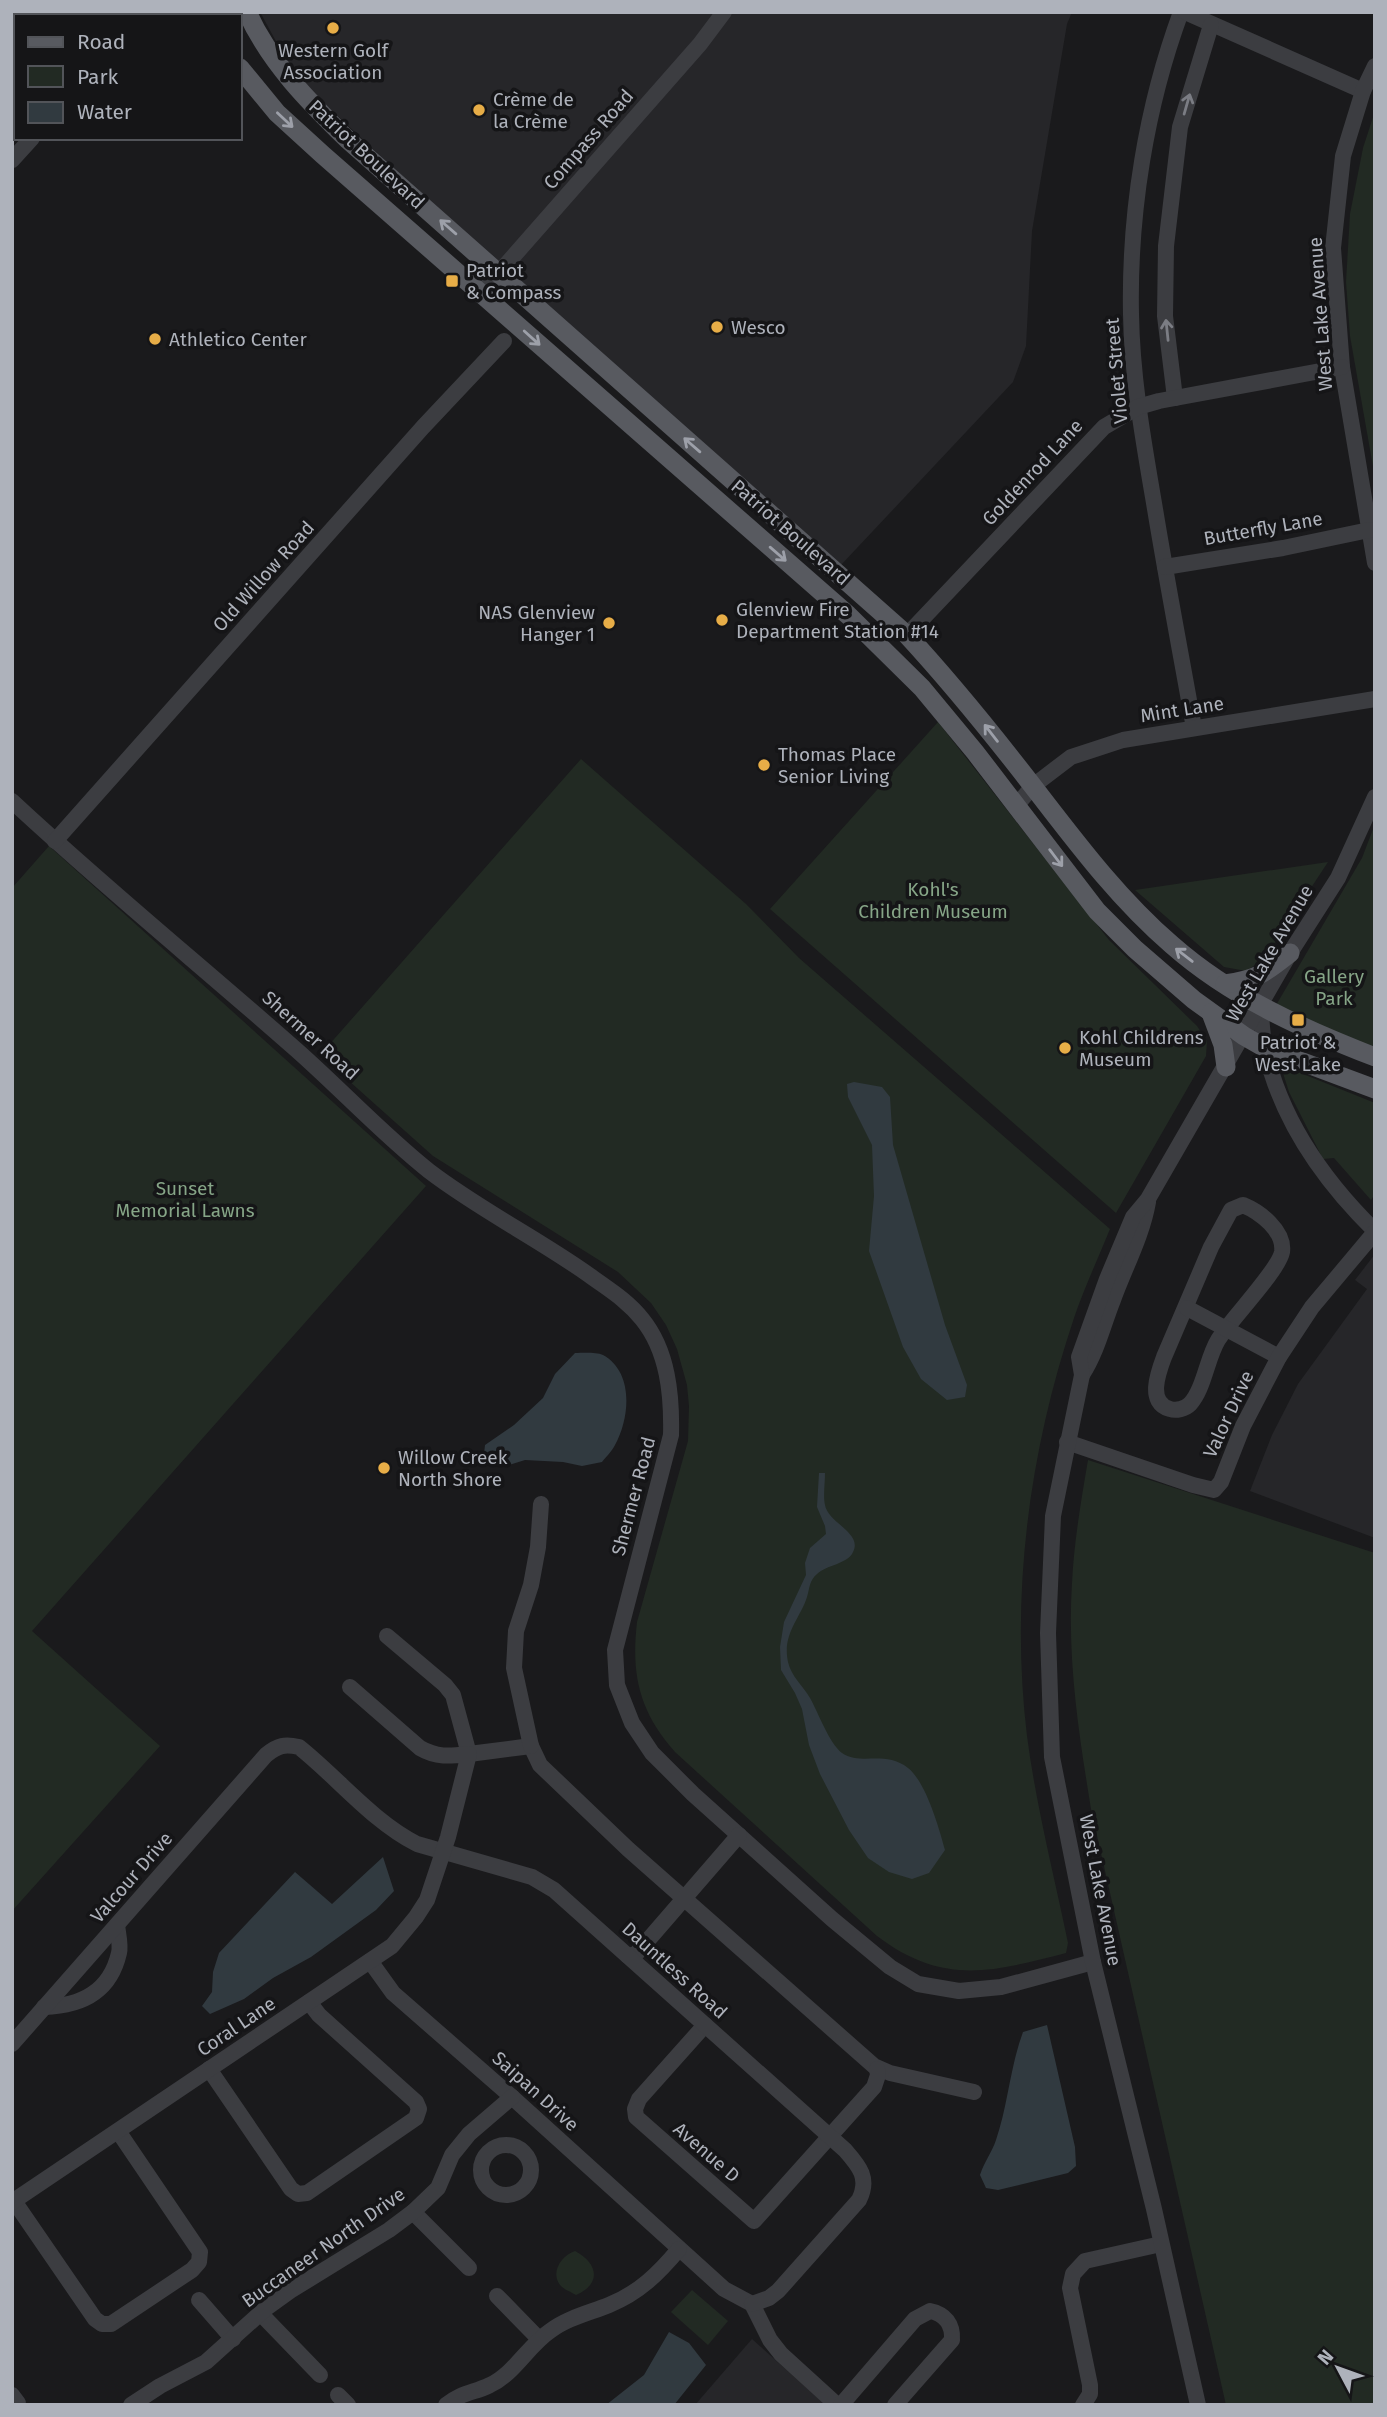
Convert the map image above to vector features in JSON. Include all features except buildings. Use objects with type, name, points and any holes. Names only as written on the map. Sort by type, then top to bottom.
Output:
[{"type":"main road","name":"Patriot Boulevard","points":[[247,12],[290,82],[348,140],[907,635],[960,694],[1114,888],[1171,945],[1261,1007],[1329,1040],[1375,1058]]},
{"type":"main road","name":"Patriot Boulevard","points":[[242,70],[277,113],[888,653],[950,720],[1097,911],[1135,949],[1210,1012],[1244,1036],[1265,1048],[1375,1089]]},
{"type":"main road","points":[[1225,984],[1251,980],[1262,975],[1290,953]]},
{"type":"main road","points":[[1210,1012],[1223,1045],[1226,1067]]},
{"type":"street","name":"Compass Road","points":[[481,292],[700,44],[724,12]]},
{"type":"street","points":[[1183,12],[1363,91]]},
{"type":"street","name":"Violet Street","points":[[1183,12],[1163,60],[1149,127],[1132,253],[1131,314],[1138,407],[1194,728]]},
{"type":"street","points":[[1175,398],[1165,316],[1167,234],[1180,127],[1211,25]]},
{"type":"street","name":"West Lake Avenue","points":[[1375,66],[1363,91],[1343,156],[1334,248],[1342,367],[1375,563]]},
{"type":"street","points":[[12,160],[30,140]]},
{"type":"street","name":"Old Willow Road","points":[[55,841],[423,427],[504,341]]},
{"type":"street","name":"Goldenrod Lane","points":[[907,635],[1104,427],[1138,407],[1342,367]]},
{"type":"street","name":"Butterfly Lane","points":[[1165,567],[1283,548],[1369,530]]},
{"type":"street","name":"Mint Lane","points":[[1016,806],[1033,786],[1071,757],[1123,740],[1375,699]]},
{"type":"street","name":"West Lake Avenue","points":[[1198,2405],[1093,1962],[1052,1757],[1048,1633],[1053,1516],[1082,1375],[1079,1357],[1133,1217],[1148,1199],[1290,953],[1338,878],[1375,797]]},
{"type":"street","name":"Shermer Road","points":[[12,802],[293,1046],[427,1169],[469,1200],[571,1262],[623,1299],[644,1321],[659,1348],[667,1376],[672,1404],[671,1435],[615,1650],[617,1685],[632,1723],[652,1754],[870,1952],[918,1984],[959,1991],[1001,1987],[1093,1962]]},
{"type":"street","points":[[1261,1007],[1265,1048],[1284,1106],[1315,1161],[1346,1202],[1375,1231]]},
{"type":"street","points":[[1243,1205],[1257,1211],[1280,1237],[1282,1253],[1226,1328],[1189,1405],[1178,1410],[1167,1409],[1158,1402],[1158,1373],[1211,1247],[1231,1210],[1243,1205]]},
{"type":"street","name":"Valor Drive","points":[[1067,1442],[1214,1490],[1221,1482],[1243,1426],[1279,1357],[1312,1307],[1375,1231]]},
{"type":"street","points":[[1187,1308],[1279,1357]]},
{"type":"street","points":[[541,1504],[538,1547],[531,1585],[516,1631],[514,1668],[531,1746],[540,1765],[683,1899],[877,2069],[974,2092]]},
{"type":"street","points":[[387,1636],[445,1685],[453,1695],[469,1755]]},
{"type":"street","points":[[351,1687],[420,1748],[430,1753],[443,1757],[531,1746]]},
{"type":"street","name":"Dauntless Road","points":[[286,1744],[299,1747],[394,1831],[417,1844],[532,1877],[554,1890],[830,2136],[860,2168],[864,2182],[861,2195],[778,2291],[769,2298],[752,2304]]},
{"type":"street","name":"Valcour Drive","points":[[12,2044],[266,1755],[276,1747],[286,1744]]},
{"type":"street","name":"Coral Lane","points":[[13,2201],[392,1946],[427,1900],[444,1851],[469,1755]]},
{"type":"street","points":[[628,1956],[636,1954],[739,1835]]},
{"type":"street","points":[[44,2007],[80,2003],[99,1989],[108,1977],[119,1952],[117,1926]]},
{"type":"street","name":"Saipan Drive","points":[[370,1961],[393,1993],[512,2096],[724,2289],[752,2304]]},
{"type":"street","points":[[209,2069],[291,2189],[298,2194],[307,2193],[416,2118],[419,2109],[416,2102],[319,2015],[309,2002]]},
{"type":"street","name":"Avenue D","points":[[705,2025],[639,2099],[635,2109],[636,2118],[754,2221],[830,2136]]},
{"type":"street","points":[[830,2136],[874,2087],[877,2069]]},
{"type":"street","name":"Buccaneer North Drive","points":[[131,2405],[206,2362],[290,2291],[413,2213],[438,2188],[452,2155],[469,2134],[512,2096]]},
{"type":"street","points":[[13,2201],[95,2319],[102,2324],[111,2324],[192,2270],[199,2262],[200,2252],[118,2131]]},
{"type":"street","points":[[469,2134],[489,2151]]},
{"type":"street","points":[[413,2213],[469,2268]]},
{"type":"street","points":[[1083,2405],[1090,2394],[1090,2385],[1070,2288],[1073,2274],[1085,2261],[1161,2244]]},
{"type":"street","points":[[446,2405],[462,2394],[499,2380],[539,2339],[554,2328],[640,2289],[679,2249]]},
{"type":"street","points":[[497,2296],[539,2339]]},
{"type":"street","points":[[199,2300],[233,2339]]},
{"type":"street","points":[[752,2304],[770,2340],[781,2354],[839,2405],[915,2319],[930,2311],[942,2315],[950,2325],[952,2340],[895,2405]]},
{"type":"street","points":[[261,2314],[320,2375]]},
{"type":"shaded area","points":[[260,12],[1072,12],[1067,24],[1032,231],[1026,346],[1013,382],[841,565],[422,195],[295,76]]},
{"type":"shaded area","points":[[1375,1254],[1375,1538],[1250,1491],[1272,1435],[1298,1384],[1367,1289],[1355,1280]]},
{"type":"shaded area","points":[[752,2339],[826,2405],[695,2405]]},
{"type":"green space","points":[[1375,111],[1375,478],[1350,336],[1346,282],[1350,214],[1363,148]]},
{"type":"green space","name":"Kohl's Children Museum","points":[[938,722],[1109,940],[1197,1026],[1207,1041],[1206,1056],[1116,1213],[770,909]]},
{"type":"green space","points":[[581,759],[746,904],[799,958],[1110,1229],[1074,1318],[1045,1420],[1027,1524],[1023,1577],[1022,1683],[1027,1736],[1040,1814],[1068,1943],[1066,1953],[1015,1965],[968,1970],[946,1968],[901,1952],[877,1936],[675,1752],[653,1722],[646,1707],[640,1692],[635,1659],[637,1622],[688,1441],[687,1385],[677,1349],[666,1325],[651,1303],[618,1272],[433,1156],[320,1055]]},
{"type":"green space","name":"Gallery Park","points":[[1375,824],[1375,1049],[1275,1007],[1362,858]]},
{"type":"green space","name":"Sunset Memorial Lawns","points":[[49,846],[426,1186],[32,1631],[160,1746],[12,1911],[12,888]]},
{"type":"green space","points":[[1328,862],[1264,959],[1246,971],[1224,967],[1135,890]]},
{"type":"green space","points":[[1293,1070],[1375,1103],[1375,1194],[1371,1200],[1334,1158],[1323,1159],[1289,1092],[1283,1073]]},
{"type":"green space","points":[[1088,1460],[1375,1553],[1375,2405],[1226,2405],[1091,1809],[1082,1753],[1075,1697],[1071,1611],[1076,1537]]},
{"type":"green space","points":[[575,2251],[589,2261],[594,2273],[590,2285],[576,2295],[561,2286],[556,2275],[562,2260]]},
{"type":"green space","points":[[692,2290],[728,2321],[708,2345],[671,2312]]},
{"type":"water","points":[[854,1082],[882,1087],[890,1097],[893,1145],[945,1325],[967,1385],[965,1397],[947,1400],[921,1379],[903,1347],[869,1251],[874,1196],[872,1145],[848,1097],[847,1084]]},
{"type":"water","points":[[575,1353],[603,1355],[620,1372],[626,1409],[620,1434],[611,1452],[602,1462],[582,1466],[525,1460],[509,1465],[492,1462],[484,1454],[485,1445],[514,1425],[543,1398],[555,1374]]},
{"type":"water","points":[[819,1473],[825,1473],[824,1498],[827,1511],[849,1534],[855,1545],[847,1559],[821,1571],[812,1579],[787,1643],[788,1662],[828,1735],[842,1753],[849,1757],[899,1763],[908,1768],[921,1784],[945,1850],[929,1873],[912,1879],[889,1872],[868,1858],[849,1830],[820,1774],[809,1745],[802,1709],[781,1670],[780,1647],[784,1622],[806,1575],[805,1563],[810,1548],[826,1534],[817,1507]]},
{"type":"water","points":[[383,1857],[394,1891],[376,1910],[311,1957],[273,1978],[244,1999],[210,2014],[202,2006],[212,1992],[213,1972],[219,1953],[295,1872],[332,1904]]},
{"type":"water","points":[[1047,2025],[1075,2147],[1076,2166],[1068,2173],[998,2190],[986,2188],[980,2175],[1000,2127],[1023,2032]]},
{"type":"water","points":[[669,2332],[689,2343],[706,2365],[674,2405],[606,2405],[644,2375]]},
{"type":"place","name":"Western Golf Association","points":[[333,28]]},
{"type":"place","name":"Crème de la Crème","points":[[479,110]]},
{"type":"place","name":"Patriot & Compass","points":[[452,281]]},
{"type":"place","name":"Wesco","points":[[717,327]]},
{"type":"place","name":"Athletico Center","points":[[155,339]]},
{"type":"place","name":"Glenview Fire Department Station #14","points":[[722,620]]},
{"type":"place","name":"NAS Glenview Hanger 1","points":[[609,623]]},
{"type":"place","name":"Thomas Place Senior Living","points":[[764,765]]},
{"type":"place","name":"Patriot & West Lake","points":[[1298,1020]]},
{"type":"place","name":"Kohl Childrens Museum","points":[[1065,1048]]},
{"type":"place","name":"Willow Creek North Shore","points":[[384,1468]]}]
